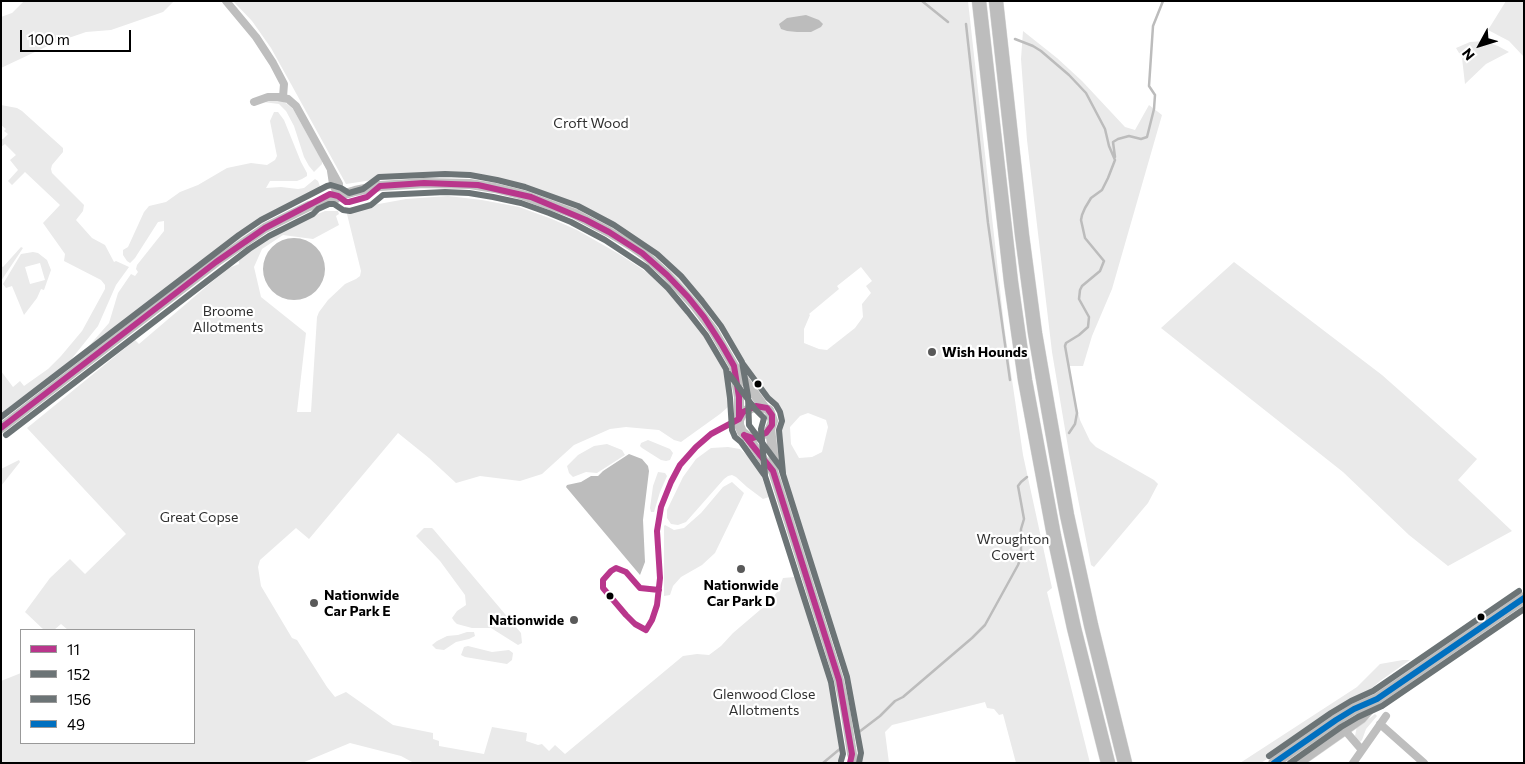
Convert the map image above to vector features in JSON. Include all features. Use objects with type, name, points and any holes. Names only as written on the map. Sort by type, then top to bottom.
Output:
[{"type":"highway","points":[[979,1],[1011,282],[1025,380],[1072,619],[1108,763]]},
{"type":"highway","points":[[996,1],[1022,235],[1048,408],[1067,515],[1091,625],[1125,763]]},
{"type":"main road","points":[[1,428],[239,246],[273,224],[330,194],[338,196],[355,190],[380,186],[453,183],[478,185],[507,191],[565,210],[598,226],[632,246],[668,275],[704,317],[734,366],[764,407],[769,410],[773,418],[770,429],[774,462],[773,471],[839,680],[846,709],[853,760]]},
{"type":"main road","points":[[734,366],[739,397],[738,422],[740,430],[747,436],[773,471]]},
{"type":"main road","points":[[739,418],[748,409],[756,406],[764,407]]},
{"type":"main road","points":[[747,436],[759,437],[770,429]]},
{"type":"main road","points":[[1274,763],[1336,720],[1354,709],[1377,699],[1524,598]]},
{"type":"main road","points":[[1298,763],[1361,718],[1377,699]]},
{"type":"street","points":[[226,1],[256,37],[273,63],[283,82],[283,97]]},
{"type":"street","points":[[254,102],[271,96],[283,97],[296,106],[339,184],[338,196]]},
{"type":"street","points":[[1353,763],[1386,716]]},
{"type":"street","points":[[1336,720],[1361,750]]},
{"type":"street","points":[[1380,724],[1424,763]]},
{"type":"green space","points":[[24,1],[174,1],[163,12],[111,30],[86,32],[54,43],[1,68],[1,17],[12,13]]},
{"type":"green space","name":"Croft Wood","points":[[233,1],[968,1],[1004,325],[1023,455],[1052,588],[1047,592],[1090,763],[1016,763],[1003,714],[999,715],[994,709],[987,708],[985,702],[892,725],[885,732],[889,763],[859,763],[849,694],[828,624],[789,512],[776,458],[775,428],[783,420],[779,407],[763,399],[719,327],[664,264],[590,215],[498,180],[412,174],[346,184],[271,48],[252,21]],"holes":[[[861,267],[872,281],[866,286],[871,293],[862,304],[863,317],[855,328],[827,350],[804,343],[804,329],[809,314],[839,289],[837,286]],[[808,413],[826,420],[828,427],[822,452],[812,457],[799,458],[791,444],[790,427],[800,416]]]},
{"type":"green space","points":[[1506,1],[1524,1],[1524,57],[1509,41],[1488,30]]},
{"type":"green space","points":[[1023,31],[1082,81],[1125,127],[1135,130],[1149,105],[1162,115],[1112,289],[1092,336],[1083,366],[1069,366],[1080,420],[1090,441],[1096,447],[1158,484],[1148,503],[1094,567],[1091,565],[1069,453],[1052,352],[1027,140],[1021,59]]},
{"type":"green space","points":[[1484,41],[1509,52],[1486,64],[1465,84],[1462,58],[1456,48],[1470,42]]},
{"type":"green space","points":[[280,100],[293,109],[322,161],[322,164],[314,172],[304,157],[294,126],[286,111],[279,104],[263,102]]},
{"type":"green space","points":[[1,105],[17,108],[22,111],[63,148],[63,152],[51,169],[52,173],[84,205],[83,211],[76,220],[92,238],[105,245],[114,262],[116,261],[129,267],[116,285],[98,326],[69,362],[59,372],[1,413],[1,371],[13,387],[20,381],[24,386],[48,369],[82,331],[105,289],[105,285],[101,280],[64,261],[65,254],[43,223],[60,205],[25,172],[12,185],[8,181],[18,170],[10,160],[16,155],[5,144],[1,147],[1,139],[8,134],[1,125]]},
{"type":"green space","points":[[274,112],[278,112],[284,120],[307,176],[297,181],[270,181],[266,188],[304,188],[315,179],[318,181],[322,192],[274,216],[252,230],[67,371],[109,323],[118,293],[131,274],[135,276],[138,272],[136,269],[137,265],[164,231],[164,221],[158,222],[135,258],[130,263],[127,261],[123,255],[123,250],[128,247],[144,212],[149,206],[166,202],[180,192],[198,185],[227,168],[251,163],[267,165],[275,160],[277,156],[270,121]]},
{"type":"green space","points":[[448,196],[519,207],[577,230],[619,254],[665,286],[689,315],[711,345],[726,375],[731,400],[728,407],[720,414],[681,442],[674,440],[659,430],[626,427],[610,429],[574,445],[542,474],[520,481],[480,476],[456,483],[398,433],[309,539],[296,528],[260,560],[258,567],[261,586],[292,638],[297,640],[327,687],[335,697],[346,692],[393,725],[433,733],[433,739],[439,741],[439,746],[484,754],[492,727],[527,733],[526,741],[538,745],[542,744],[549,751],[555,745],[565,754],[683,656],[709,655],[721,646],[733,633],[767,604],[778,591],[783,578],[795,577],[798,578],[803,592],[835,700],[841,763],[414,763],[401,756],[350,743],[302,763],[1,763],[1,681],[20,673],[20,744],[195,744],[195,629],[67,629],[61,624],[55,629],[43,629],[25,612],[50,578],[70,559],[85,574],[126,534],[27,428],[135,340],[139,344],[229,268],[239,264],[238,257],[276,233],[303,220],[325,211],[338,211],[339,214],[336,216],[339,225],[313,239],[283,235],[262,249],[254,267],[261,297],[306,333],[297,412],[311,412],[317,317],[328,300],[345,284],[360,276],[361,271],[346,210],[406,199]]},
{"type":"green space","points":[[21,247],[23,248],[1,281],[1,266],[3,267]]},
{"type":"green space","points":[[38,253],[47,260],[51,270],[44,290],[41,289],[37,298],[24,315],[12,286],[6,288],[3,284],[21,254]],"holes":[[[40,263],[45,280],[30,284],[25,267]]]},
{"type":"green space","points":[[1234,262],[1382,375],[1477,459],[1458,480],[1512,531],[1448,566],[1409,535],[1343,472],[1161,328]]},
{"type":"green space","points":[[648,440],[670,449],[673,453],[670,460],[661,460],[640,446],[641,443]]},
{"type":"green space","points":[[607,444],[622,450],[625,455],[597,473],[586,472],[573,477],[569,473],[567,466],[578,455],[594,446]]},
{"type":"green space","points":[[728,447],[740,449],[751,459],[759,470],[769,497],[763,499],[736,477],[728,476],[686,522],[678,525],[671,524],[667,518],[667,510],[683,477],[696,459],[711,448]]},
{"type":"green space","points":[[19,460],[20,462],[1,486],[1,469]]},
{"type":"green space","points":[[658,472],[665,473],[667,476],[654,512],[651,512],[653,486]]},
{"type":"green space","points":[[732,482],[744,493],[715,553],[702,565],[681,577],[673,586],[670,595],[664,596],[664,526],[674,530],[684,528],[701,513],[723,487]]},
{"type":"green space","points":[[424,528],[432,528],[434,530],[521,633],[522,643],[518,645],[491,628],[472,628],[457,624],[454,621],[452,618],[457,611],[466,605],[465,595],[440,561],[416,536]]},
{"type":"green space","points":[[474,632],[475,636],[456,642],[444,650],[436,649],[432,645],[447,636]]},
{"type":"green space","points":[[468,646],[492,652],[509,650],[513,653],[512,660],[507,664],[461,655],[464,647]]},
{"type":"green space","points":[[1410,660],[1366,693],[1261,763],[1240,763],[1357,687],[1380,664]]},
{"type":"green space","points":[[1375,714],[1377,716],[1366,729],[1360,742],[1355,736],[1357,726],[1362,720],[1370,718]]},
{"type":"shaded area","points":[[806,15],[819,20],[823,24],[811,32],[781,29],[779,24],[787,18]]},
{"type":"shaded area","points":[[294,238],[311,243],[316,247],[320,252],[325,269],[320,286],[316,291],[311,295],[294,300],[277,295],[272,291],[268,286],[263,269],[268,252],[272,247],[277,243]]},
{"type":"shaded area","points":[[629,454],[642,459],[648,466],[649,471],[643,520],[645,562],[640,575],[566,487],[591,476],[598,476]]},
{"type":"waterway","points":[[922,1],[948,22]]},
{"type":"waterway","points":[[1115,157],[1113,142],[1129,136],[1141,139],[1147,137],[1154,109],[1155,95],[1149,86],[1153,26],[1163,1]]},
{"type":"waterway","points":[[966,24],[988,223],[1010,380]]},
{"type":"waterway","points":[[1015,39],[1041,51],[1069,75],[1086,93],[1105,129],[1115,160],[1102,190],[1091,198],[1081,220],[1085,238],[1104,261],[1100,271],[1082,286],[1080,290],[1079,299],[1089,317],[1088,327],[1066,343],[1065,346],[1077,413],[1075,424],[1069,433]]},
{"type":"waterway","points":[[859,732],[880,716],[895,701],[903,697],[985,625],[1021,557],[1021,529],[1024,519],[1018,486],[1027,477]]},
{"type":"waterway","points":[[823,763],[841,748]]},
{"type":"transit line","name":"156","points":[[1,417],[239,235],[261,220],[327,186],[331,185],[341,188],[349,193],[363,189],[379,177],[445,174],[470,175],[525,187],[578,206],[614,225],[657,254],[681,276],[721,326],[742,362],[748,396],[749,425],[781,468],[847,677],[861,753],[859,763]]},
{"type":"transit line","name":"11","points":[[1,428],[216,262],[265,228],[330,194],[349,202],[367,197],[380,186],[424,183],[478,185],[531,197],[586,220],[642,253],[688,297],[722,345],[734,366],[739,397],[739,419]]},
{"type":"transit line","name":"152","points":[[6,435],[249,249],[269,236],[329,204],[334,204],[343,210],[350,211],[371,205],[383,195],[445,192],[493,197],[521,203],[549,213],[605,240],[646,267],[668,288],[688,312],[706,335],[726,369],[732,430],[735,437],[741,442],[765,476],[831,682],[843,754],[841,761]]},
{"type":"transit line","name":"156","points":[[743,364],[780,412],[782,421],[779,430],[783,473]]},
{"type":"transit line","name":"152","points":[[729,374],[764,418],[761,429],[765,475]]},
{"type":"transit line","name":"11","points":[[739,419],[743,412],[756,406],[767,408],[772,415],[772,425],[766,433],[753,438],[744,435]]},
{"type":"transit line","name":"11","points":[[646,630],[657,605],[660,578],[657,531],[661,507],[671,482],[680,465],[696,447],[711,434],[739,419]]},
{"type":"transit line","name":"11","points":[[744,435],[773,471],[839,680],[852,754],[850,763]]},
{"type":"transit line","name":"11","points":[[646,630],[635,624],[626,615],[603,588],[603,580],[616,568],[626,572],[640,588],[659,590]]},
{"type":"transit line","name":"156","points":[[1269,756],[1331,713],[1373,691],[1519,591]]},
{"type":"transit line","name":"49","points":[[1274,763],[1336,720],[1354,709],[1377,699],[1524,598]]},
{"type":"transit line","name":"152","points":[[1290,763],[1341,727],[1382,706],[1524,609]]},
{"type":"place","name":"Wish Hounds","points":[[932,352]]},
{"type":"place","name":"Nationwide Car Park D","points":[[741,569]]},
{"type":"place","name":"Nationwide Car Park E","points":[[314,603]]},
{"type":"place","name":"Nationwide","points":[[574,620]]},
{"type":"park label","name":"Broome Allotments","points":[[228,320]]},
{"type":"park label","name":"Great Copse","points":[[199,517]]},
{"type":"park label","name":"Wroughton Covert","points":[[1013,548]]},
{"type":"park label","name":"Glenwood Close Allotments","points":[[764,702]]}]
